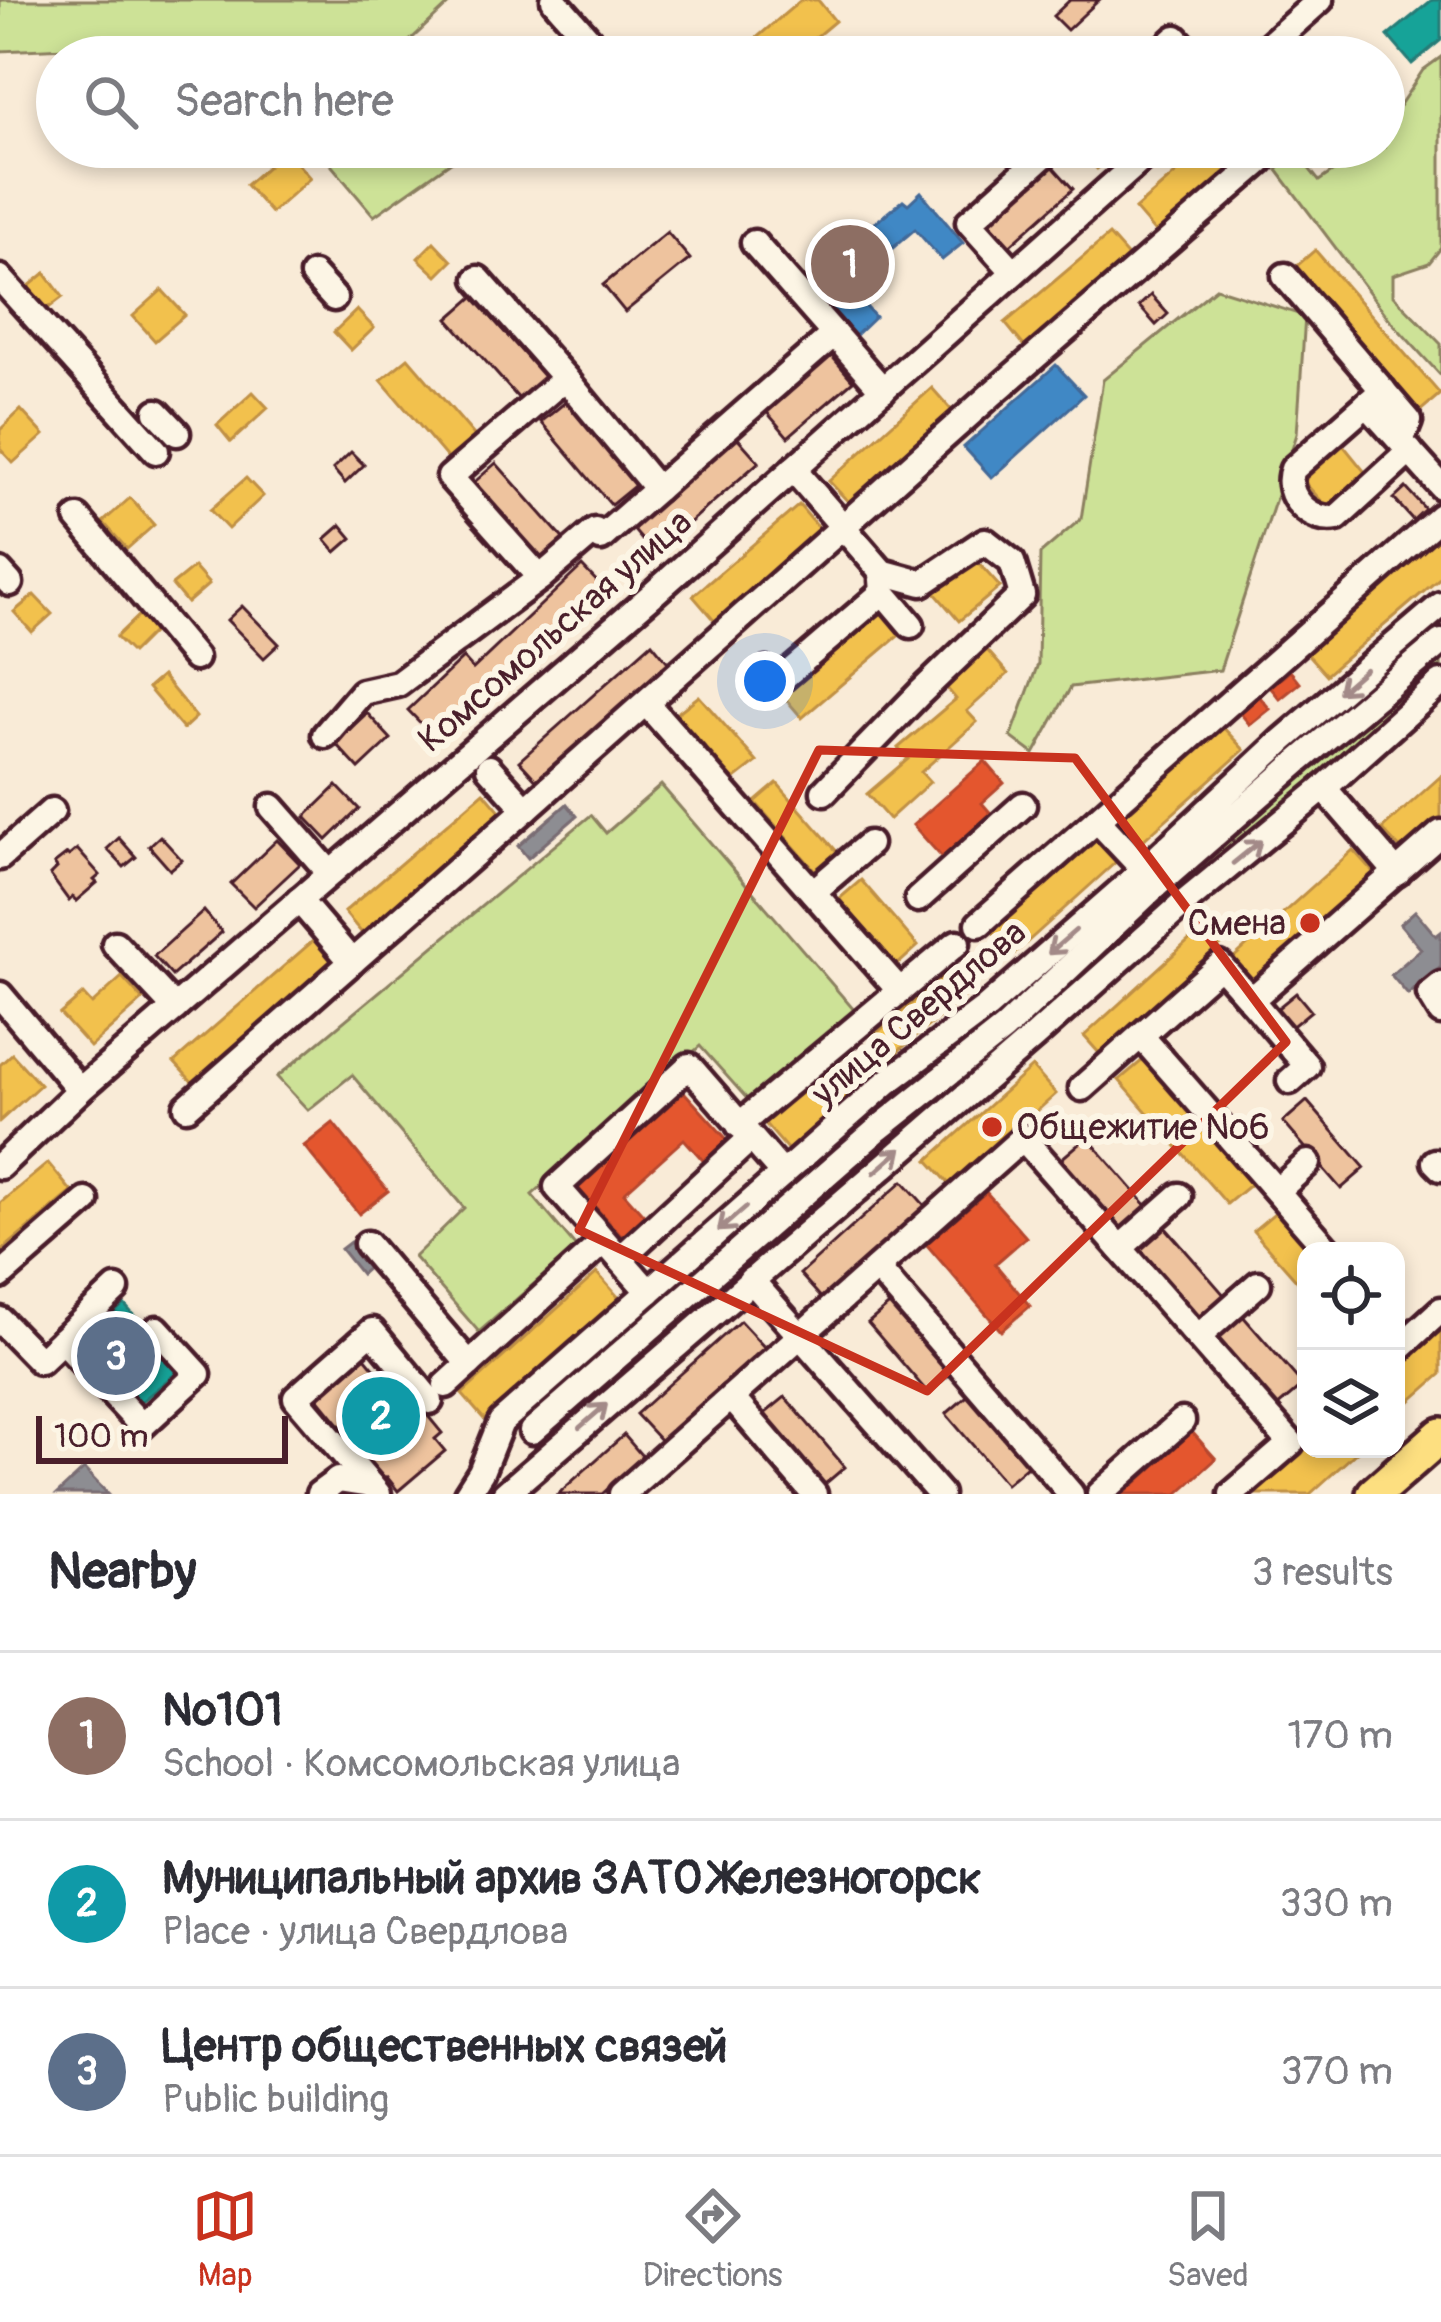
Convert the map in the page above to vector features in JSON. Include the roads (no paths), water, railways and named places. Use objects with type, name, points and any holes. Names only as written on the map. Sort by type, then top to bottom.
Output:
[{"type":"main road","points":[[1374,1494],[1441,1435]]},
{"type":"street","points":[[554,0],[586,36]]},
{"type":"street","points":[[1277,36],[1310,3]]},
{"type":"street","points":[[1014,272],[969,221],[1029,168]]},
{"type":"street","name":"Комсомольская улица","points":[[0,1166],[80,1090],[793,470],[1131,168]]},
{"type":"street","points":[[187,1107],[1252,168]]},
{"type":"street","points":[[754,243],[883,389]]},
{"type":"street","points":[[313,275],[334,298]]},
{"type":"street","points":[[1285,276],[1375,397],[1409,421],[1406,446],[1337,518],[1314,517],[1290,492],[1293,469],[1375,397]]},
{"type":"street","points":[[0,278],[156,451]]},
{"type":"street","points":[[478,279],[657,489]]},
{"type":"street","points":[[325,735],[362,692],[398,684],[657,489],[834,334]]},
{"type":"street","points":[[540,578],[450,477],[565,378]]},
{"type":"street","points":[[157,412],[177,433]]},
{"type":"street","points":[[1406,446],[1441,486]]},
{"type":"street","points":[[793,470],[844,527],[911,625]]},
{"type":"street","points":[[980,924],[1441,516]]},
{"type":"street","points":[[78,518],[195,658]]},
{"type":"street","points":[[766,670],[777,683],[882,582],[922,584],[985,541],[1012,562],[1022,595],[824,793]]},
{"type":"street","name":"улица Свердлова","points":[[467,1494],[501,1422],[886,1083],[986,1008],[1283,740],[1441,605]]},
{"type":"street","points":[[532,1432],[878,1129],[1004,1029],[1152,889],[1441,642]]},
{"type":"street","points":[[505,1494],[1441,683]]},
{"type":"street","points":[[646,703],[900,991]]},
{"type":"street","points":[[489,768],[526,809]]},
{"type":"street","points":[[1324,788],[1396,873]]},
{"type":"street","points":[[918,899],[1023,806]]},
{"type":"street","points":[[272,807],[330,873]]},
{"type":"street","points":[[0,856],[52,811]]},
{"type":"street","points":[[1097,820],[1144,870]]},
{"type":"street","points":[[1252,1000],[1441,833]]},
{"type":"street","points":[[813,892],[869,844]]},
{"type":"street","points":[[299,900],[352,962]]},
{"type":"street","points":[[374,1490],[296,1398],[372,1331],[438,1393],[612,1250],[957,943]]},
{"type":"street","points":[[115,944],[175,1008]]},
{"type":"street","points":[[1082,1088],[1220,965],[1307,1066],[1290,1081]]},
{"type":"street","points":[[1441,985],[1430,994],[1441,1012]]},
{"type":"street","points":[[0,995],[80,1090]]},
{"type":"street","points":[[1141,1036],[1321,1242]]},
{"type":"street","points":[[649,1292],[557,1187],[689,1066],[783,1174]]},
{"type":"street","points":[[622,1494],[1023,1138],[1291,1443],[1232,1494]]},
{"type":"street","points":[[1277,1191],[1307,1163]]},
{"type":"street","points":[[1120,1248],[1179,1196]]},
{"type":"street","points":[[0,1276],[86,1201]]},
{"type":"street","points":[[367,1244],[469,1364]]},
{"type":"street","points":[[877,1268],[1071,1494]]},
{"type":"street","points":[[751,1280],[940,1494]]},
{"type":"street","points":[[1198,1337],[1258,1284]]},
{"type":"street","points":[[0,1320],[40,1361],[116,1289]]},
{"type":"street","points":[[1405,1336],[1441,1310]]},
{"type":"street","points":[[62,1340],[142,1426],[198,1374],[157,1329]]},
{"type":"street","points":[[731,1397],[814,1494]]},
{"type":"street","points":[[1100,1494],[1182,1421]]},
{"type":"street","points":[[501,1422],[539,1463]]},
{"type":"street","points":[[320,1494],[338,1480],[374,1490]]},
{"type":"place","name":"№101","points":[[850,264]]},
{"type":"place","name":"Смена","points":[[1310,923]]},
{"type":"place","name":"Общежитие №6","points":[[992,1127]]},
{"type":"place","name":"Центр общественных связей","points":[[116,1356]]},
{"type":"place","name":"Муниципальный архив ЗАТО Железногорск","points":[[381,1416]]}]
